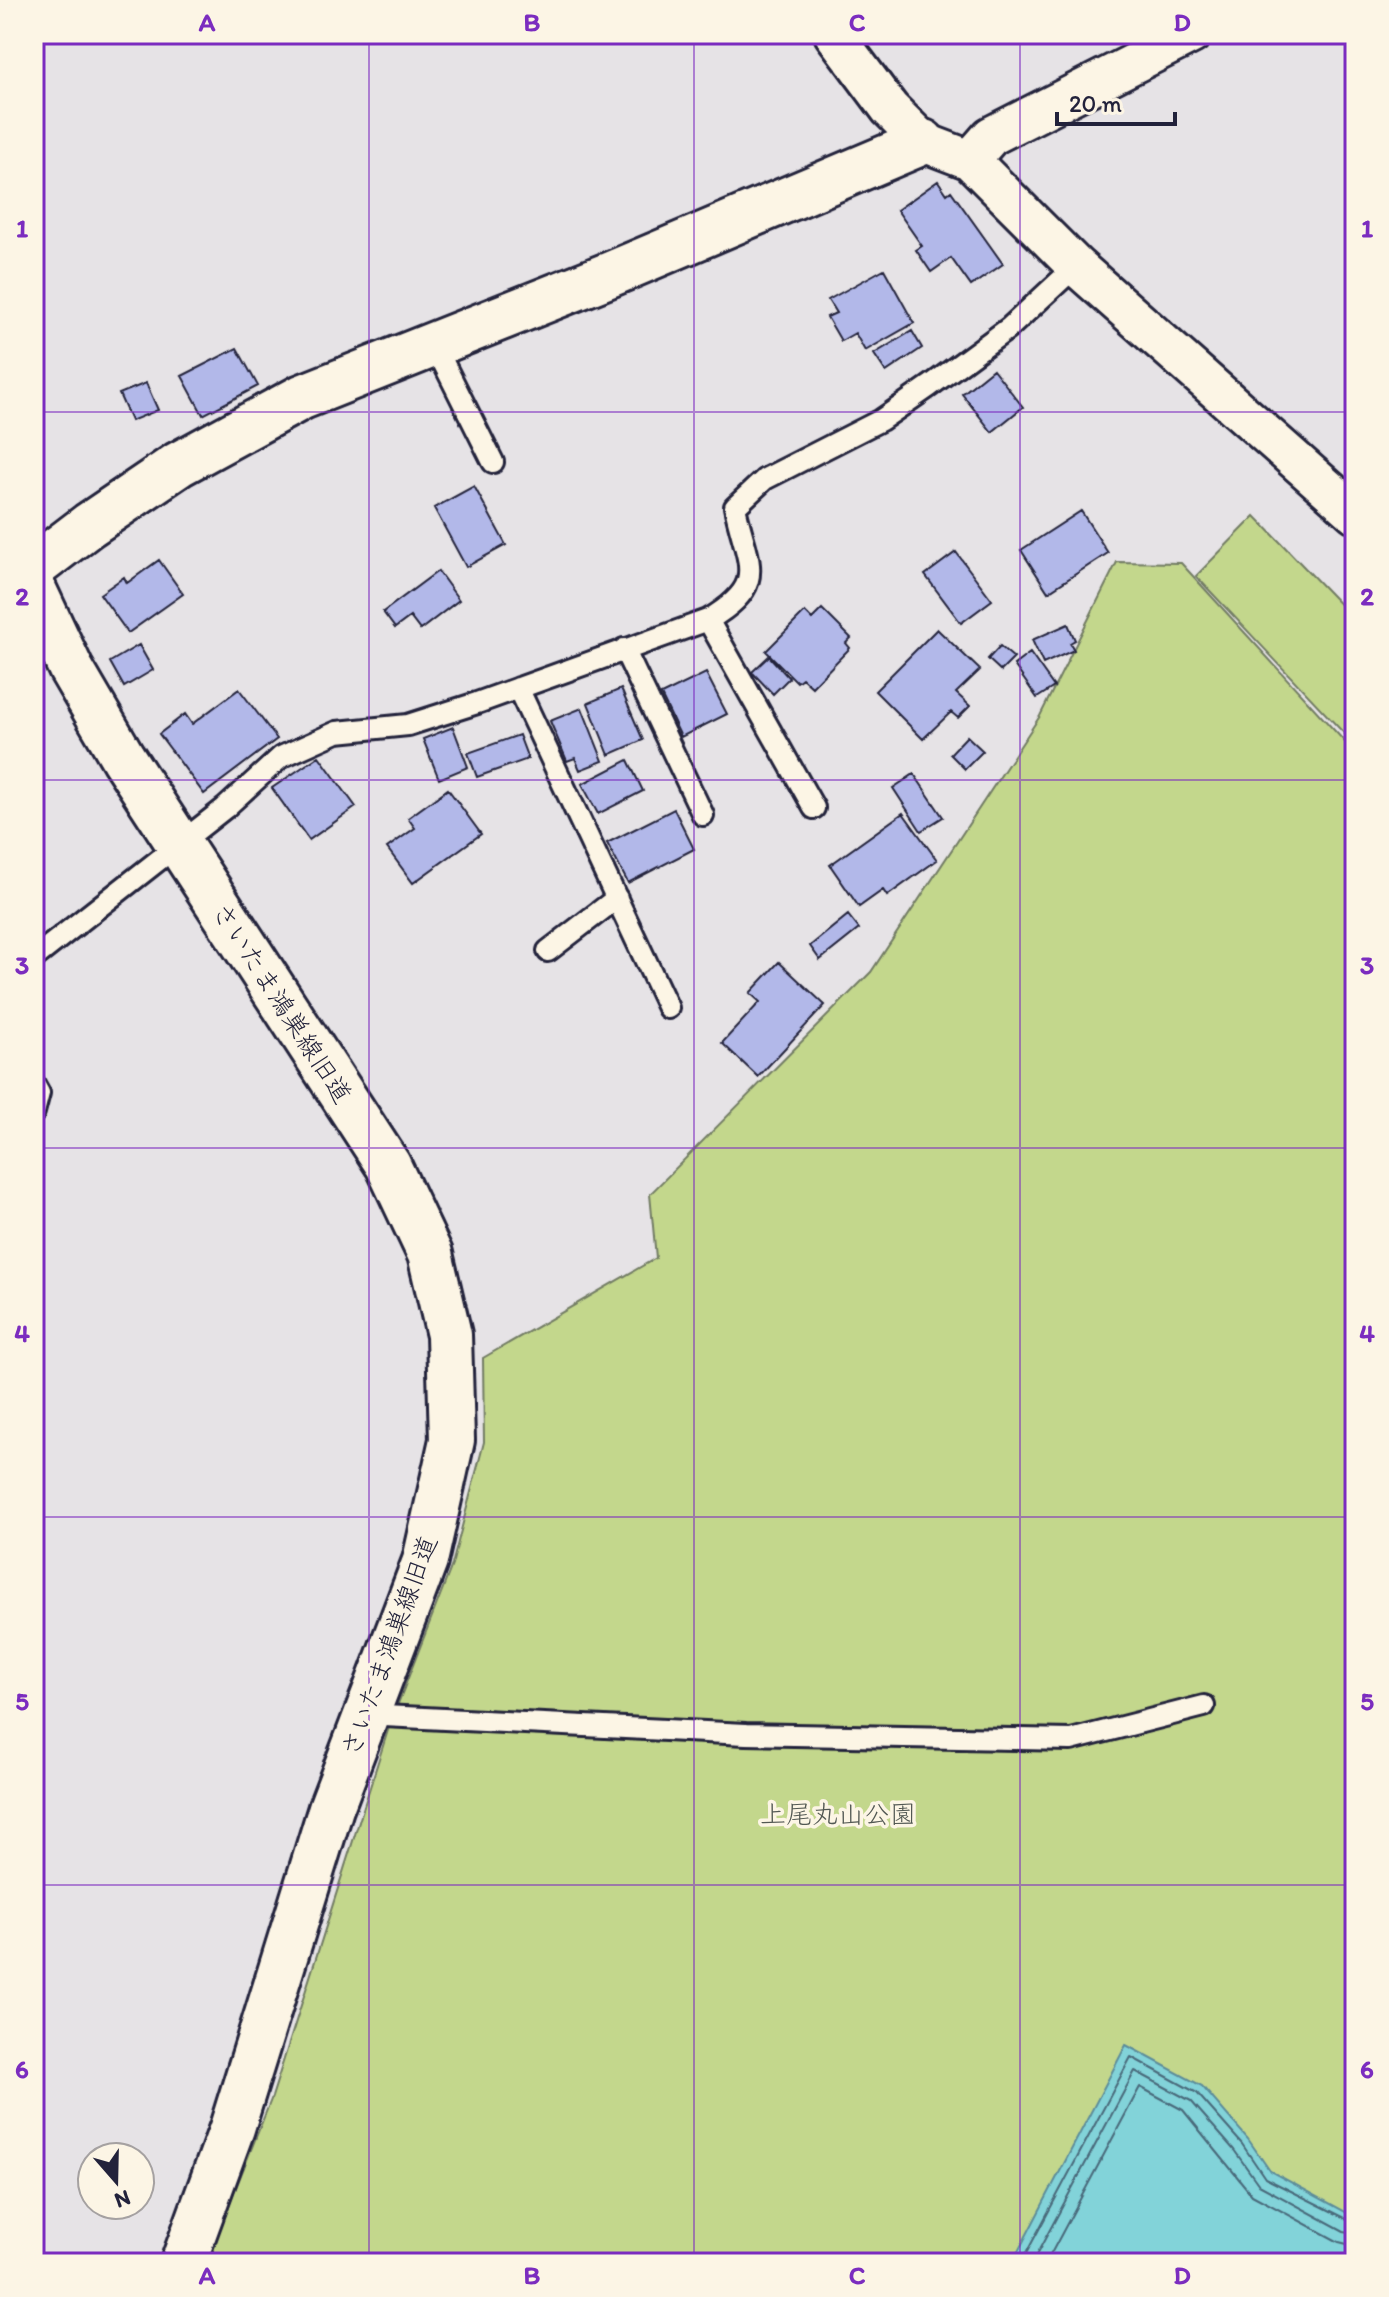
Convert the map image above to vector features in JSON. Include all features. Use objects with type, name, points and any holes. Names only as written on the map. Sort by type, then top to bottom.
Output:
[{"type":"street","points":[[834,34],[890,109],[923,142],[970,160],[1076,266],[1355,513]]},
{"type":"street","points":[[970,160],[991,136],[1192,34]]},
{"type":"street","points":[[34,567],[179,464],[302,397],[433,342],[611,274],[923,142]]},
{"type":"street","name":"さいたま鴻巣線旧道","points":[[34,590],[71,669],[178,844],[388,1165],[430,1254],[449,1335],[452,1440],[425,1561],[331,1808],[232,2128],[183,2263]]},
{"type":"lane","points":[[34,958],[178,844],[281,757],[337,732],[408,725],[708,620],[726,609],[748,587],[751,563],[735,507],[765,479],[881,420],[930,386],[1009,328],[1076,266]]},
{"type":"lane","points":[[433,342],[493,462]]},
{"type":"lane","points":[[708,620],[814,808]]},
{"type":"lane","points":[[624,649],[703,815]]},
{"type":"lane","points":[[518,688],[668,1008]]},
{"type":"lane","points":[[548,951],[617,898]]},
{"type":"lane","points":[[34,1084],[39,1093],[34,1112]]},
{"type":"lane","points":[[364,1715],[746,1734],[1071,1740],[1204,1706]]},
{"type":"green space","points":[[1255,516],[1355,620],[1354,744],[1196,576]]},
{"type":"green space","name":"上尾丸山公園","points":[[1117,562],[1181,563],[1355,753],[1355,2263],[206,2263],[272,2097],[389,1727],[452,1565],[484,1442],[483,1358],[656,1258],[650,1194],[871,972],[1040,716]]},
{"type":"water","points":[[1126,2045],[1202,2086],[1248,2139],[1270,2171],[1355,2217],[1355,2263],[1012,2263]]},
{"type":"building","points":[[938,181],[947,194],[951,191],[1003,264],[971,286],[951,258],[931,272],[916,250],[922,246],[897,210]]},
{"type":"building","points":[[884,269],[914,323],[865,351],[855,333],[841,341],[827,317],[836,313],[828,300]]},
{"type":"building","points":[[912,331],[922,348],[886,372],[874,354]]},
{"type":"building","points":[[237,348],[258,386],[203,415],[182,376]]},
{"type":"building","points":[[993,369],[1023,407],[992,432],[962,394]]},
{"type":"building","points":[[146,383],[158,410],[131,421],[119,394]]},
{"type":"building","points":[[474,486],[506,545],[466,567],[434,508]]},
{"type":"building","points":[[1081,511],[1108,553],[1048,592],[1021,550]]},
{"type":"building","points":[[956,552],[992,600],[961,623],[925,575]]},
{"type":"building","points":[[159,560],[183,594],[128,633],[100,594],[124,577],[127,583]]},
{"type":"building","points":[[438,571],[459,600],[420,630],[410,617],[395,628],[383,612]]},
{"type":"building","points":[[822,609],[851,638],[846,643],[850,648],[812,687],[802,678],[797,682],[766,651],[805,612],[812,619]]},
{"type":"building","points":[[1068,624],[1075,640],[1070,643],[1074,650],[1043,664],[1032,640]]},
{"type":"building","points":[[937,629],[980,670],[956,693],[970,706],[958,718],[951,712],[923,739],[875,691]]},
{"type":"building","points":[[139,645],[153,670],[124,687],[110,662]]},
{"type":"building","points":[[1000,646],[1014,658],[1001,671],[988,659]]},
{"type":"building","points":[[1030,653],[1054,687],[1037,698],[1014,665]]},
{"type":"building","points":[[769,656],[789,678],[773,694],[752,672]]},
{"type":"building","points":[[706,673],[727,714],[681,737],[661,695]]},
{"type":"building","points":[[239,689],[277,739],[204,794],[159,734],[185,714],[192,724]]},
{"type":"building","points":[[621,689],[643,740],[609,755],[588,703]]},
{"type":"building","points":[[582,708],[603,761],[580,770],[575,758],[567,761],[550,721]]},
{"type":"building","points":[[453,727],[468,767],[439,779],[423,739]]},
{"type":"building","points":[[519,735],[528,759],[477,777],[468,753]]},
{"type":"building","points":[[967,736],[983,751],[965,769],[950,754]]},
{"type":"building","points":[[319,756],[356,807],[309,840],[272,788]]},
{"type":"building","points":[[628,760],[643,791],[598,814],[582,784]]},
{"type":"building","points":[[914,774],[943,817],[921,831],[893,788]]},
{"type":"building","points":[[448,789],[481,834],[413,883],[387,848],[415,828],[408,818]]},
{"type":"building","points":[[674,809],[694,849],[628,883],[607,843]]},
{"type":"building","points":[[903,813],[937,860],[887,896],[883,890],[859,907],[830,865]]},
{"type":"building","points":[[848,915],[859,929],[820,960],[810,946]]},
{"type":"building","points":[[779,962],[825,1005],[758,1077],[722,1043],[760,1002],[750,993]]}]
